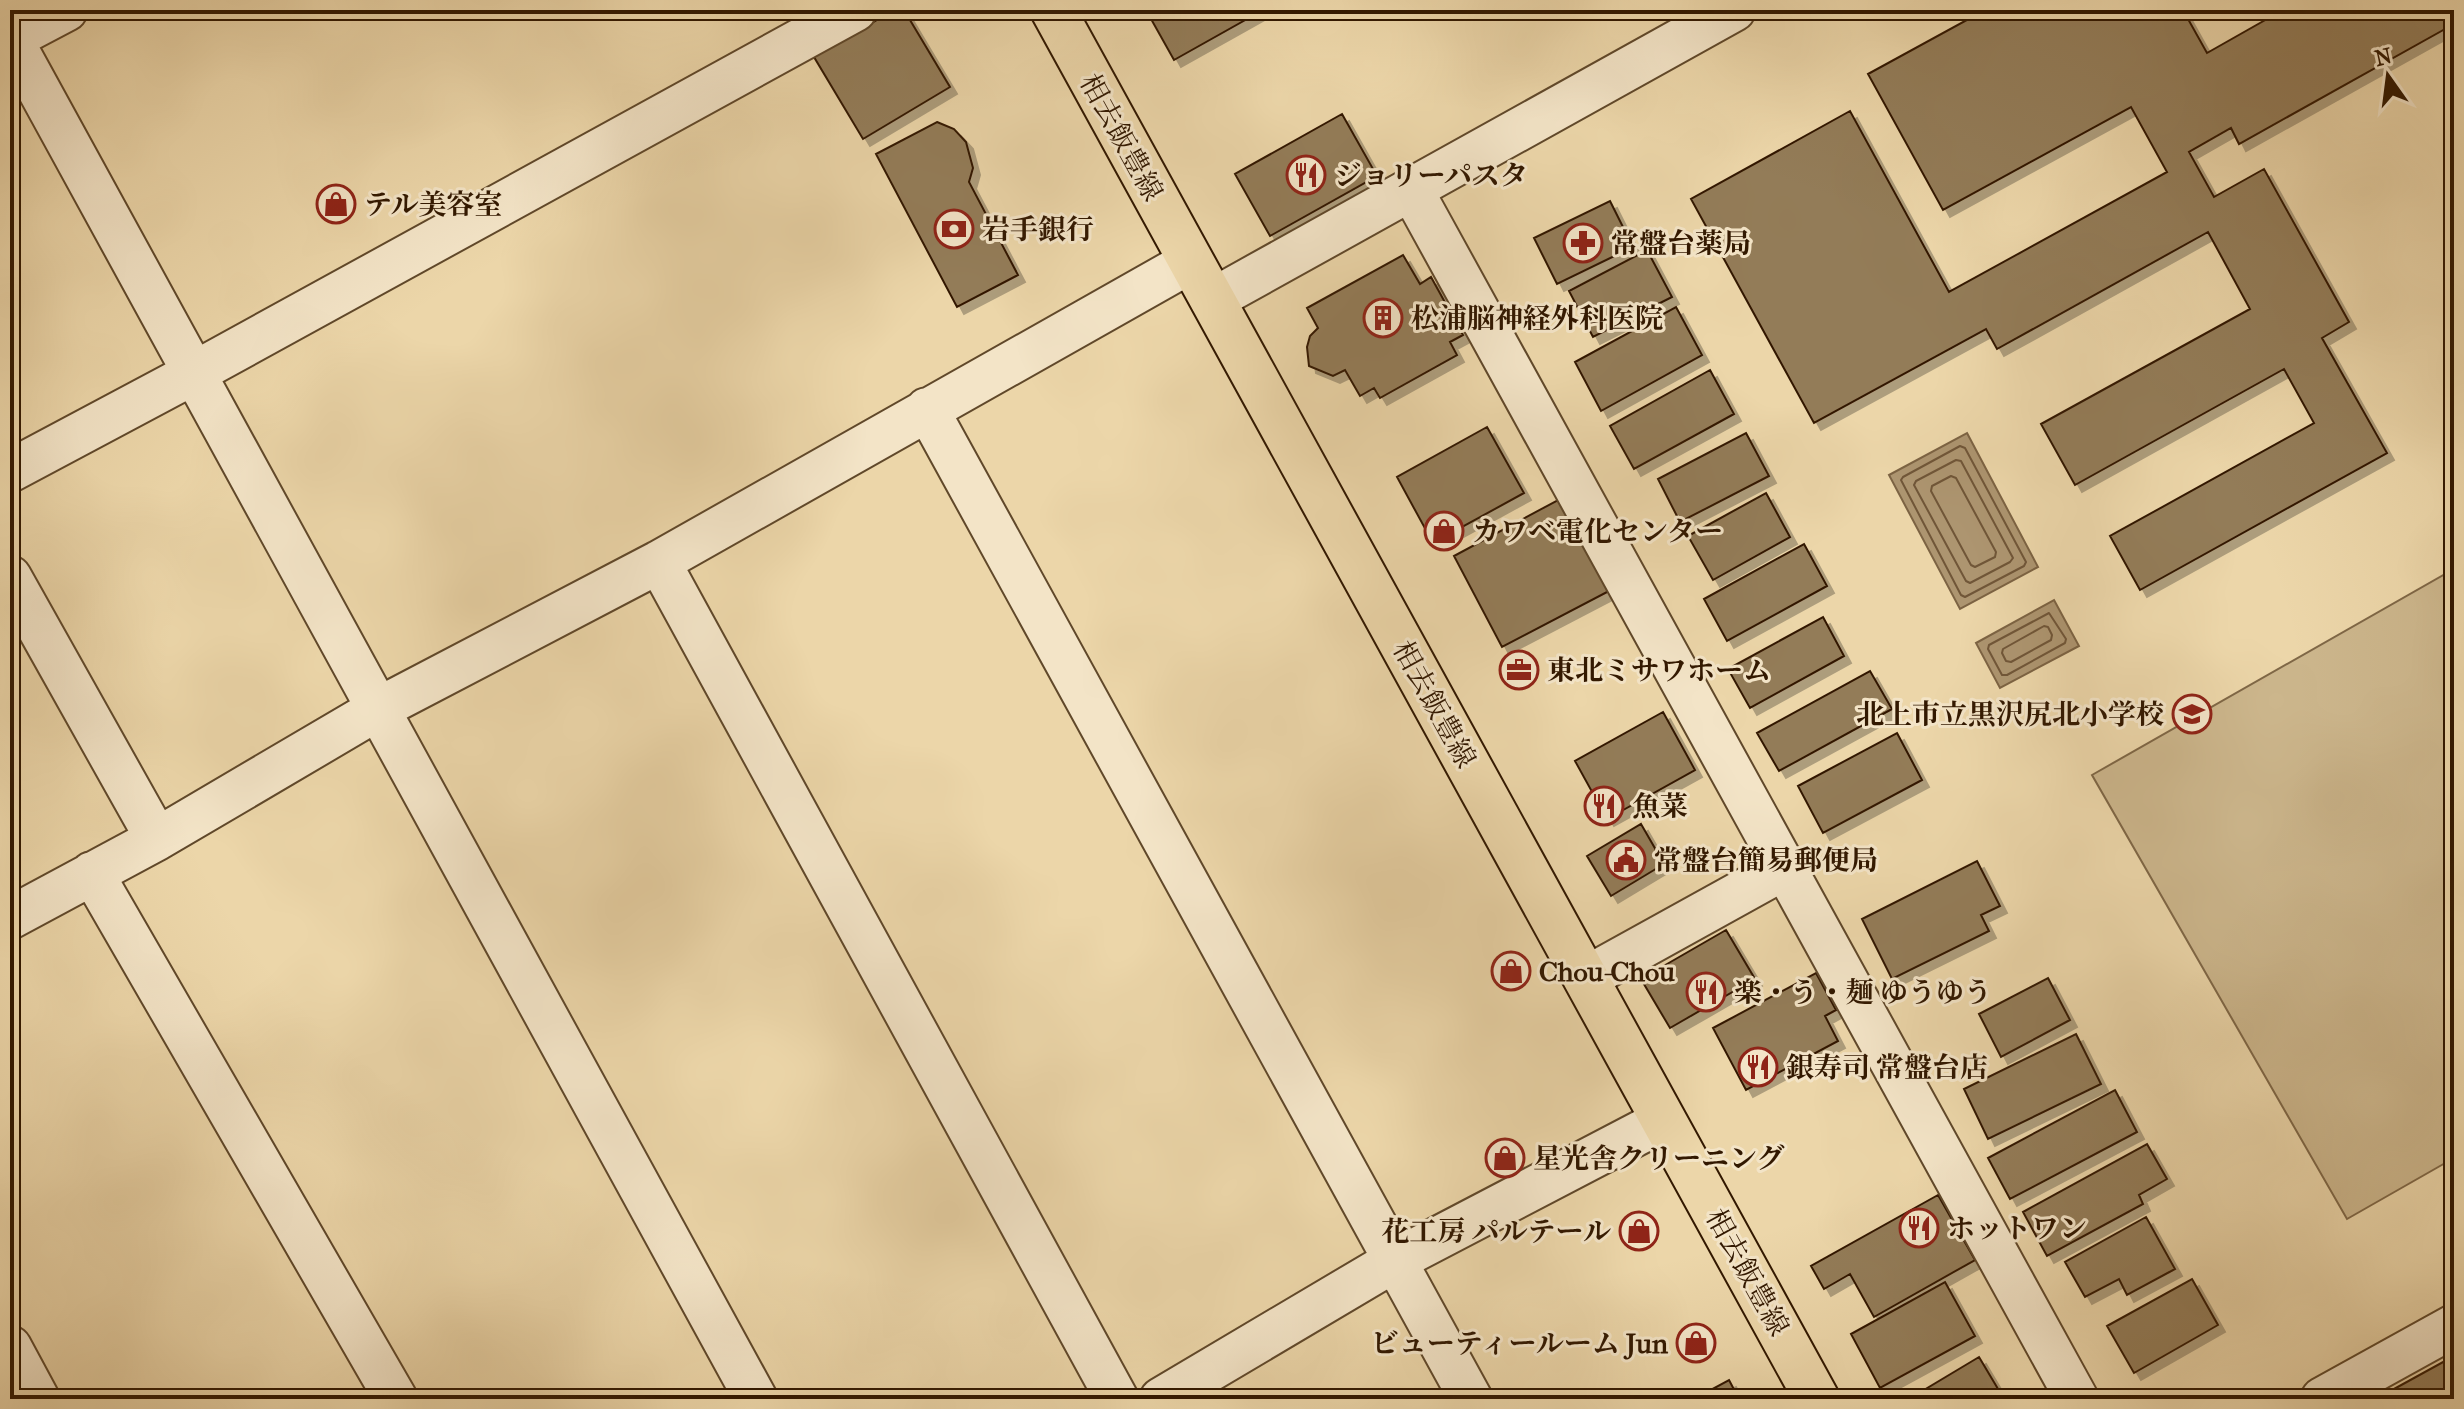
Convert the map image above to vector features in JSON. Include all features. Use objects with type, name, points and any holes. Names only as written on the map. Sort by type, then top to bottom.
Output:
[{"type":"main road","name":"相去飯豊線","points":[[1053,10],[1817,1399]]},
{"type":"street","points":[[66,10],[11,38],[756,1399]]},
{"type":"street","points":[[10,471],[855,10]]},
{"type":"street","points":[[1212,300],[1734,10]]},
{"type":"street","points":[[1411,189],[2077,1399]]},
{"type":"street","points":[[10,918],[157,839],[378,709],[659,562],[1190,262]]},
{"type":"street","points":[[927,409],[1471,1399]]},
{"type":"street","points":[[659,562],[1117,1399]]},
{"type":"street","points":[[10,577],[157,839]]},
{"type":"street","points":[[1586,978],[1785,868]]},
{"type":"street","points":[[92,873],[396,1399]]},
{"type":"street","points":[[1161,1399],[1394,1261],[1664,1120]]},
{"type":"street","points":[[2322,1399],[2454,1326]]},
{"type":"street","points":[[10,1347],[38,1399]]},
{"type":"shaded area","points":[[2454,569],[2454,1158],[2347,1219],[2092,775]]},
{"type":"water","points":[[1967,433],[2038,567],[1960,609],[1889,475]]},
{"type":"water","points":[[2054,600],[2079,646],[2000,688],[1976,643]]},
{"type":"building","points":[[894,10],[904,10],[950,87],[863,139],[814,57]]},
{"type":"building","points":[[1146,10],[1263,10],[1174,60]]},
{"type":"building","points":[[1985,10],[2183,10],[2207,53],[2283,10],[2454,10],[2454,24],[2239,144],[2231,128],[2189,152],[2214,197],[2264,169],[2349,322],[2322,338],[2387,453],[2140,590],[2110,536],[2314,423],[2284,369],[2075,485],[2041,424],[2250,309],[2208,232],[1997,349],[1986,329],[1814,423],[1691,199],[1850,111],[1949,292],[2167,172],[2131,107],[1943,210],[1868,74]]},
{"type":"building","name":"ジョリーパスタ","points":[[1342,114],[1377,176],[1270,236],[1235,174]]},
{"type":"building","name":"岩手銀行","points":[[937,122],[954,129],[966,142],[973,168],[969,182],[1018,275],[957,307],[876,154]]},
{"type":"building","name":"常盤台薬局","points":[[1610,201],[1633,247],[1557,284],[1534,238]]},
{"type":"building","points":[[1647,250],[1672,297],[1593,337],[1569,291]]},
{"type":"building","name":"松浦脳神経外科医院","points":[[1403,255],[1420,284],[1431,277],[1463,335],[1450,342],[1457,355],[1380,398],[1374,388],[1360,396],[1345,370],[1333,376],[1309,366],[1307,347],[1310,336],[1318,328],[1307,308]]},
{"type":"building","points":[[1676,307],[1702,355],[1601,411],[1575,362]]},
{"type":"building","points":[[1710,370],[1734,414],[1634,469],[1610,426]]},
{"type":"building","points":[[1487,427],[1524,493],[1433,543],[1397,477]]},
{"type":"building","points":[[1746,433],[1769,476],[1680,522],[1658,479]]},
{"type":"building","points":[[1766,493],[1790,537],[1713,580],[1688,536]]},
{"type":"building","points":[[1560,499],[1609,591],[1502,647],[1454,556]]},
{"type":"building","points":[[1804,544],[1827,586],[1727,641],[1704,599]]},
{"type":"building","points":[[1823,617],[1844,656],[1750,708],[1728,669]]},
{"type":"building","points":[[1870,671],[1892,709],[1779,771],[1757,733]]},
{"type":"building","points":[[1663,712],[1695,770],[1607,819],[1575,761]]},
{"type":"building","points":[[1897,733],[1922,780],[1823,833],[1798,786]]},
{"type":"building","points":[[1641,824],[1664,864],[1611,896],[1587,856]]},
{"type":"building","points":[[1977,861],[2000,906],[1981,915],[1989,931],[1892,979],[1862,919]]},
{"type":"building","points":[[1726,930],[1755,979],[1670,1028],[1641,979]]},
{"type":"building","points":[[1816,973],[1836,1010],[1825,1016],[1838,1041],[1746,1090],[1713,1028]]},
{"type":"building","points":[[2048,978],[2070,1020],[2001,1057],[1979,1014]]},
{"type":"building","points":[[2076,1034],[2101,1084],[1988,1139],[1964,1089]]},
{"type":"building","points":[[2115,1090],[2137,1132],[2010,1199],[1988,1158]]},
{"type":"building","points":[[2147,1144],[2167,1179],[2139,1195],[2143,1204],[2047,1256],[2023,1212]]},
{"type":"building","name":"ホットワン","points":[[1938,1195],[1975,1260],[1874,1317],[1850,1274],[1824,1289],[1811,1266]]},
{"type":"building","points":[[2146,1217],[2175,1269],[2127,1295],[2119,1279],[2085,1297],[2065,1262]]},
{"type":"building","points":[[2192,1279],[2218,1325],[2134,1373],[2107,1326]]},
{"type":"building","points":[[1945,1282],[1975,1336],[1880,1388],[1851,1334]]},
{"type":"building","points":[[2454,1356],[2454,1399],[2400,1399],[2394,1389]]},
{"type":"building","points":[[1979,1357],[2004,1399],[1909,1399]]},
{"type":"building","points":[[1729,1380],[1739,1399],[1694,1399]]},
{"type":"place","name":"ジョリーパスタ","points":[[1306,175]]},
{"type":"place","name":"テル美容室","points":[[336,204]]},
{"type":"place","name":"岩手銀行","points":[[954,229]]},
{"type":"place","name":"常盤台薬局","points":[[1583,243]]},
{"type":"place","name":"松浦脳神経外科医院","points":[[1383,318]]},
{"type":"place","name":"カワベ電化センター","points":[[1444,531]]},
{"type":"place","name":"東北ミサワホーム","points":[[1519,670]]},
{"type":"place","name":"北上市立黒沢尻北小学校","points":[[2192,714]]},
{"type":"place","name":"魚菜","points":[[1604,806]]},
{"type":"place","name":"常盤台簡易郵便局","points":[[1626,860]]},
{"type":"place","name":"Chou-Chou","points":[[1511,971]]},
{"type":"place","name":"楽・う・麺 ゆうゆう","points":[[1706,992]]},
{"type":"place","name":"銀寿司 常盤台店","points":[[1758,1067]]},
{"type":"place","name":"星光舎クリーニング","points":[[1505,1158]]},
{"type":"place","name":"ホットワン","points":[[1919,1228]]},
{"type":"place","name":"花工房 パルテール","points":[[1639,1231]]},
{"type":"place","name":"ビューティールーム Jun","points":[[1696,1343]]}]
